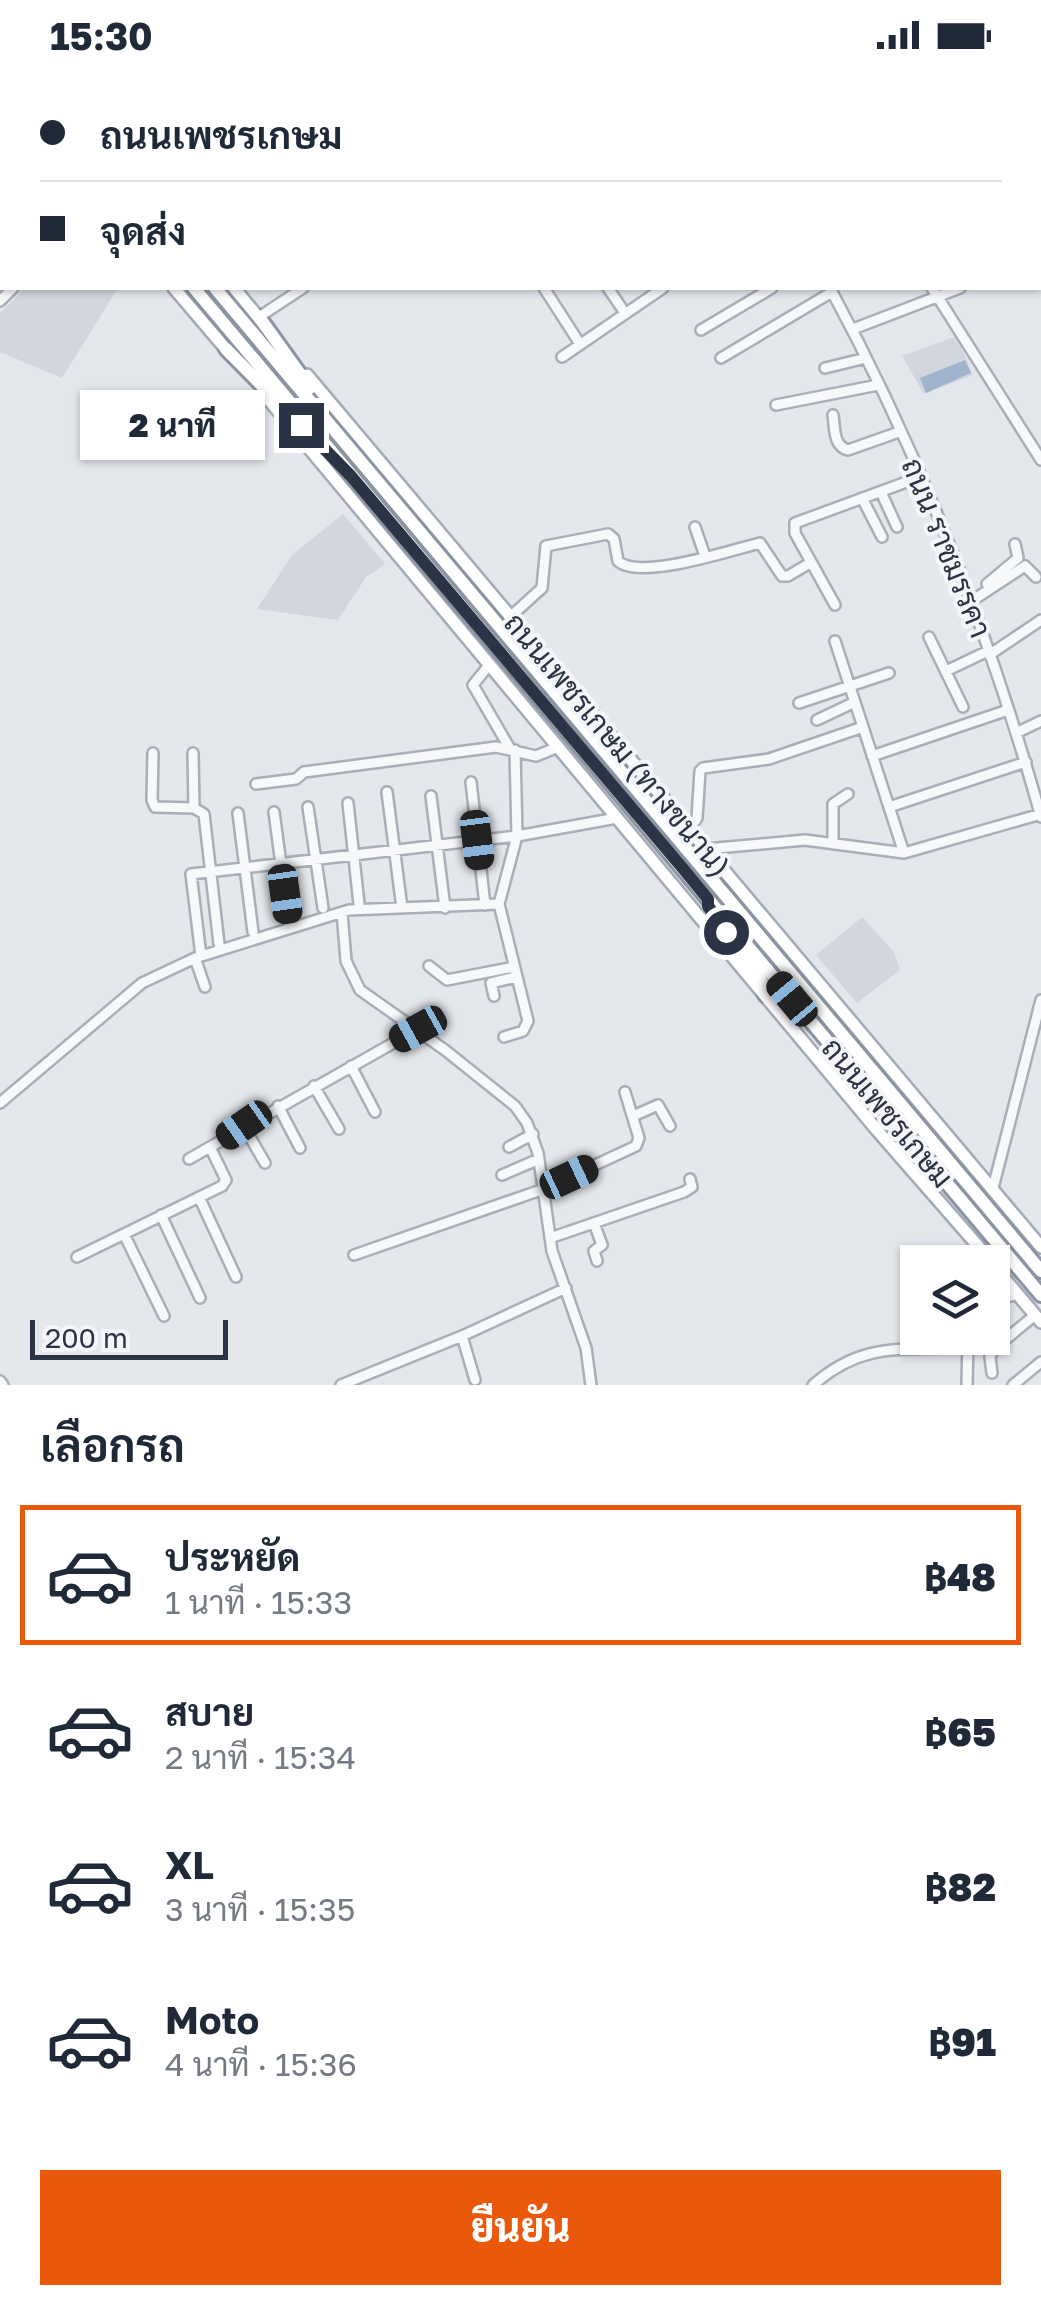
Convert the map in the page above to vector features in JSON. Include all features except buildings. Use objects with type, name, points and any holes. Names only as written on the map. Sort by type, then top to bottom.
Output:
[{"type":"highway","name":"ถนนเพชรเกษม","points":[[196,290],[1041,1296]]},
{"type":"highway","name":"ถนนเพชรเกษม","points":[[217,290],[1041,1271]]},
{"type":"highway","points":[[258,317],[364,464]]},
{"type":"highway","points":[[226,349],[351,476]]},
{"type":"highway","points":[[708,899],[708,906],[764,984],[765,996]]},
{"type":"main road","name":"ถนนเพชรเกษม (ทางขนาน)","points":[[176,290],[977,1245]]},
{"type":"main road","name":"ถนนเพชรเกษม (ทางขนาน)","points":[[236,290],[1041,1247]]},
{"type":"main road","name":"ถนนเพชรเกษม (ทางขนาน)","points":[[1010,1284],[1038,1318]]},
{"type":"street","points":[[258,317],[300,290]]},
{"type":"street","points":[[545,290],[580,344]]},
{"type":"street","points":[[609,290],[624,312]]},
{"type":"street","points":[[562,357],[660,290]]},
{"type":"street","points":[[701,330],[769,290]]},
{"type":"street","points":[[721,358],[831,290]]},
{"type":"street","name":"ถนน ราชมรรคา","points":[[831,290],[920,477],[989,653],[1041,815]]},
{"type":"street","points":[[852,329],[934,292],[1041,460]]},
{"type":"street","points":[[825,368],[866,358]]},
{"type":"street","points":[[776,405],[878,385]]},
{"type":"street","points":[[833,415],[838,443],[848,450],[899,432]]},
{"type":"street","points":[[834,605],[795,533],[795,523],[920,477]]},
{"type":"street","points":[[881,492],[897,527]]},
{"type":"street","points":[[862,498],[882,537]]},
{"type":"street","points":[[695,527],[705,556]]},
{"type":"street","points":[[510,618],[542,588],[546,546],[608,534],[614,540],[621,566],[658,568],[760,543],[782,576],[810,563]]},
{"type":"street","points":[[969,600],[1018,558],[1015,544]]},
{"type":"street","points":[[969,600],[1024,566],[1036,577]]},
{"type":"street","points":[[946,671],[989,653],[1041,620]]},
{"type":"street","points":[[929,637],[963,708]]},
{"type":"street","points":[[834,641],[904,853]]},
{"type":"street","points":[[489,665],[473,685],[512,750],[517,836],[499,904],[528,1027],[524,1032],[504,1037]]},
{"type":"street","points":[[799,703],[889,673]]},
{"type":"street","points":[[817,720],[855,702]]},
{"type":"street","points":[[872,756],[1008,710]]},
{"type":"street","points":[[1016,733],[1041,721]]},
{"type":"street","points":[[689,829],[697,820],[703,768],[769,759],[863,727]]},
{"type":"street","points":[[256,784],[296,780],[304,772],[496,747],[536,756],[558,747]]},
{"type":"street","points":[[153,753],[155,807],[194,808],[204,814],[219,944]]},
{"type":"street","points":[[193,753],[194,808]]},
{"type":"street","points":[[889,807],[1026,762]]},
{"type":"street","points":[[470,782],[485,905]]},
{"type":"street","points":[[387,792],[402,908]]},
{"type":"street","points":[[834,844],[833,804],[848,794]]},
{"type":"street","points":[[431,796],[445,908]]},
{"type":"street","points":[[348,802],[359,904]]},
{"type":"street","points":[[308,807],[322,908]]},
{"type":"street","points":[[274,812],[289,924]]},
{"type":"street","points":[[238,813],[253,932]]},
{"type":"street","points":[[706,849],[805,840],[904,853],[1041,815]]},
{"type":"street","points":[[205,988],[190,876],[517,836],[616,818]]},
{"type":"street","points":[[0,1103],[142,983],[198,957],[342,912],[499,904]]},
{"type":"street","points":[[342,912],[346,961],[360,990],[418,1029],[515,1106],[533,1134],[550,1238],[586,1348],[592,1385]]},
{"type":"street","points":[[429,966],[447,980],[515,972]]},
{"type":"street","points":[[494,996],[491,983],[515,972]]},
{"type":"street","points":[[993,1188],[1041,1000]]},
{"type":"street","points":[[189,1158],[418,1029]]},
{"type":"street","points":[[351,1066],[375,1112]]},
{"type":"street","points":[[314,1086],[339,1129]]},
{"type":"street","points":[[354,1255],[542,1190],[637,1146],[639,1138],[625,1092]]},
{"type":"street","points":[[278,1106],[300,1148]]},
{"type":"street","points":[[633,1116],[658,1106],[670,1126]]},
{"type":"street","points":[[244,1125],[265,1163]]},
{"type":"street","points":[[509,1147],[533,1134]]},
{"type":"street","points":[[76,1257],[222,1186],[226,1180],[210,1147]]},
{"type":"street","points":[[502,1175],[538,1160]]},
{"type":"street","points":[[550,1238],[688,1190],[692,1186],[690,1179]]},
{"type":"street","points":[[200,1197],[236,1277]]},
{"type":"street","points":[[161,1215],[200,1298]]},
{"type":"street","points":[[594,1223],[607,1243],[594,1251],[597,1261]]},
{"type":"street","points":[[124,1234],[164,1316]]},
{"type":"street","points":[[341,1385],[566,1288]]},
{"type":"street","points":[[1010,1296],[1018,1294]]},
{"type":"street","points":[[992,1373],[990,1357],[994,1349],[1038,1318]]},
{"type":"street","points":[[462,1336],[475,1380]]},
{"type":"street","points":[[813,1385],[846,1361],[871,1351],[900,1350]]},
{"type":"street","points":[[967,1355],[967,1385]]},
{"type":"street","points":[[1013,1385],[1041,1362]]},
{"type":"shaded area","points":[[23,290],[117,290],[62,378],[0,352],[0,313]]},
{"type":"shaded area","points":[[957,336],[973,375],[924,394],[902,356]]},
{"type":"shaded area","points":[[343,514],[385,564],[366,577],[338,620],[257,609],[292,555]]},
{"type":"shaded area","points":[[862,917],[894,952],[900,970],[857,1003],[816,955]]},
{"type":"water","points":[[965,360],[971,373],[926,393],[920,378]]},
{"type":"route","points":[[301,425],[351,476],[685,871],[708,899],[708,906],[726,932]]}]
